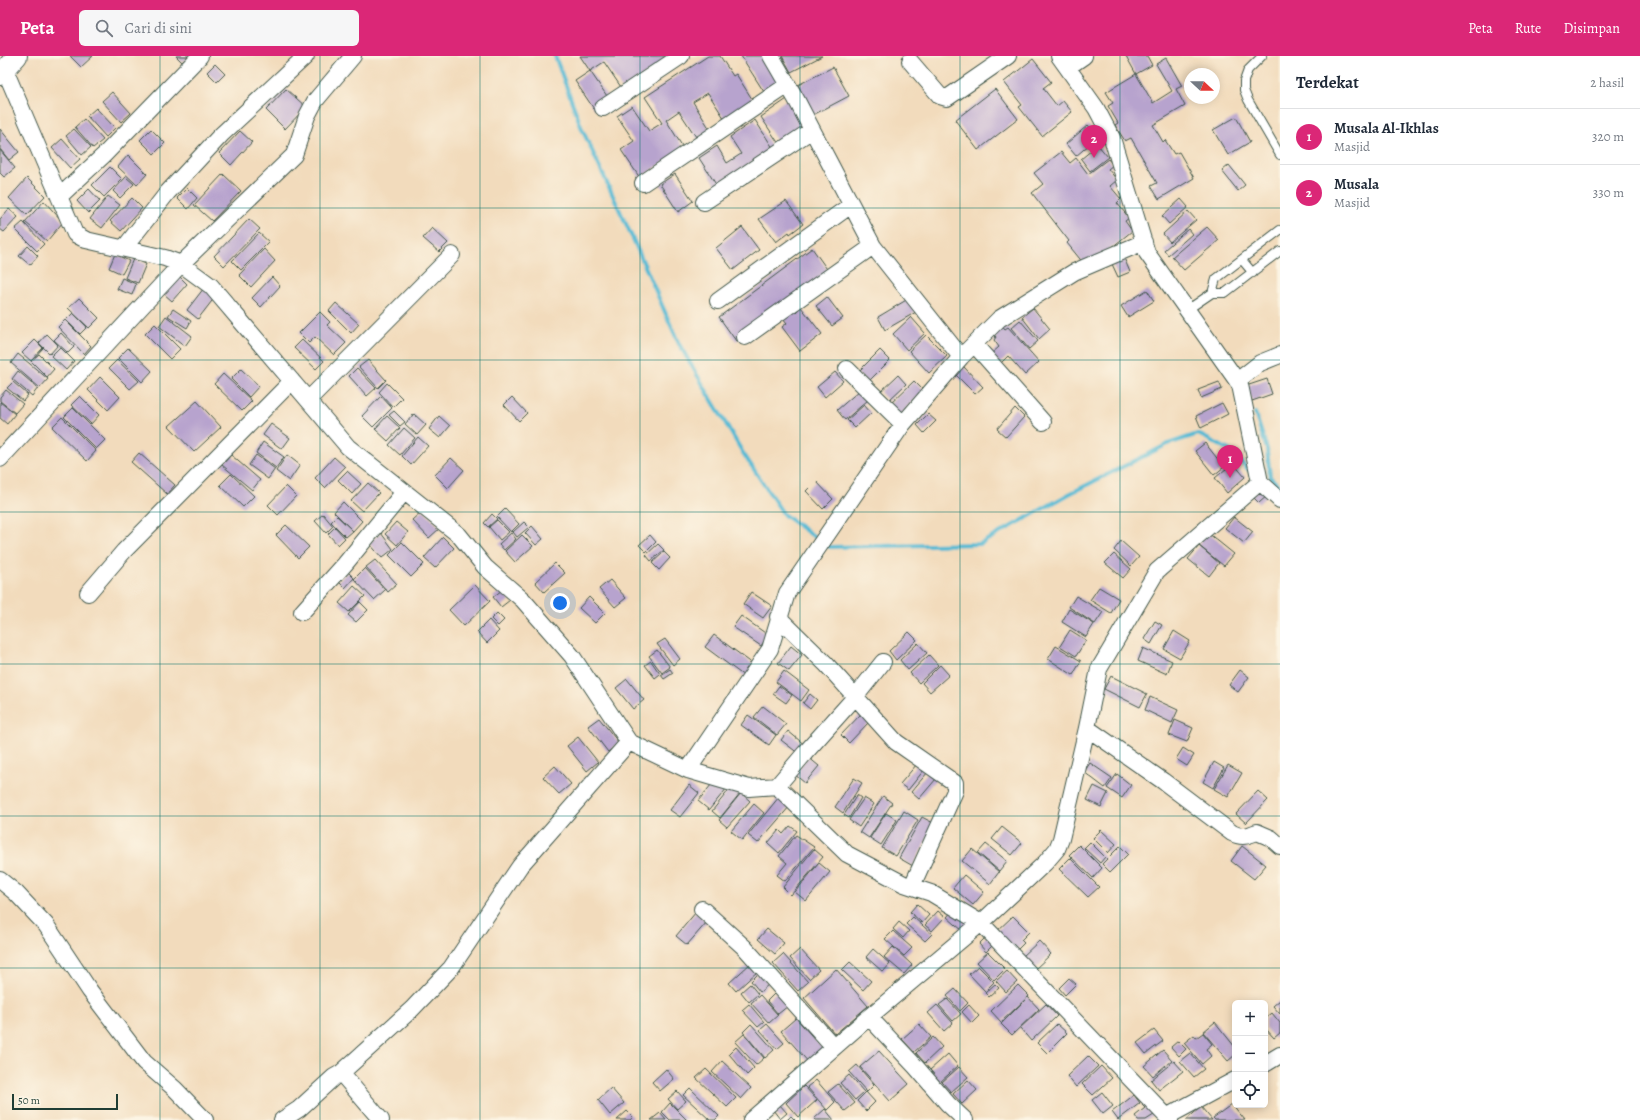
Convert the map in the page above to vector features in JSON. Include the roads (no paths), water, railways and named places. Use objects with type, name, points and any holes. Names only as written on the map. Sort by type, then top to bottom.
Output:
[{"type":"street","points":[[59,197],[104,155],[200,56]]},
{"type":"street","points":[[124,248],[168,192],[216,141],[252,105],[306,56]]},
{"type":"street","points":[[0,458],[181,264],[294,155],[307,116],[315,101],[354,56]]},
{"type":"street","points":[[603,108],[681,56]]},
{"type":"street","points":[[771,56],[873,246],[961,357]]},
{"type":"street","points":[[910,61],[940,96],[947,98],[1008,56]]},
{"type":"street","points":[[1084,56],[1063,62],[1096,108],[1112,138],[1147,253],[1240,385],[1260,482],[1280,500]]},
{"type":"street","points":[[11,63],[59,197],[75,234],[86,240],[165,258],[181,264],[211,286],[348,447],[459,535],[485,568],[523,600],[572,656],[629,742],[688,770],[749,788],[777,786],[804,753],[856,696],[883,662]]},
{"type":"street","points":[[643,183],[788,86]]},
{"type":"street","points":[[704,202],[812,130]]},
{"type":"street","points":[[718,301],[851,205]]},
{"type":"street","points":[[688,770],[770,649],[778,617],[787,593],[903,424],[961,357],[999,319],[1074,272],[1144,242]]},
{"type":"street","points":[[745,337],[873,246]]},
{"type":"street","points":[[308,400],[452,255]]},
{"type":"street","points":[[974,344],[1043,422]]},
{"type":"street","points":[[1237,380],[1260,363],[1280,355]]},
{"type":"street","points":[[847,369],[903,424]]},
{"type":"street","points":[[88,593],[124,551],[292,381]]},
{"type":"street","points":[[751,1120],[869,1017],[981,923],[1045,863],[1057,849],[1061,839],[1087,728],[1099,669],[1157,571],[1260,482]]},
{"type":"street","points":[[302,612],[345,564],[404,492]]},
{"type":"street","points":[[778,617],[826,664],[896,742],[955,783],[955,791],[912,886]]},
{"type":"street","points":[[1087,728],[1163,781],[1232,833],[1239,837],[1246,837],[1257,832],[1271,838],[1280,846]]},
{"type":"street","points":[[282,1120],[299,1109],[412,1009],[450,968],[520,866],[629,742]]},
{"type":"street","points":[[777,786],[847,854],[904,884],[931,893],[981,923],[1169,1118],[1232,1082]]},
{"type":"street","points":[[0,880],[16,893],[46,926],[90,991],[144,1062],[175,1089],[205,1120]]},
{"type":"street","points":[[702,909],[745,948],[834,1047]]},
{"type":"street","points":[[869,1017],[948,1104],[965,1120]]},
{"type":"street","points":[[1268,1062],[1280,1055]]},
{"type":"street","points":[[341,1073],[381,1120]]},
{"type":"lane","points":[[1262,56],[1248,70],[1244,81],[1244,90],[1248,100],[1280,155]]},
{"type":"lane","points":[[1212,293],[1216,280],[1280,230]]},
{"type":"lane","points":[[1187,310],[1212,293],[1225,293],[1280,251]]},
{"type":"lane","points":[[1242,260],[1253,273]]},
{"type":"waterway","points":[[555,56],[582,129],[633,239],[679,344],[743,453],[784,515],[819,540]]},
{"type":"waterway","points":[[1255,413],[1267,449],[1270,477],[1280,487]]},
{"type":"waterway","points":[[825,544],[830,547],[980,544],[1069,494],[1168,444],[1198,434],[1229,450],[1250,471],[1254,471]]},
{"type":"place","name":"Musala","points":[[1094,158]]},
{"type":"place","name":"Musala Al-Ikhlas","points":[[1230,478]]}]
